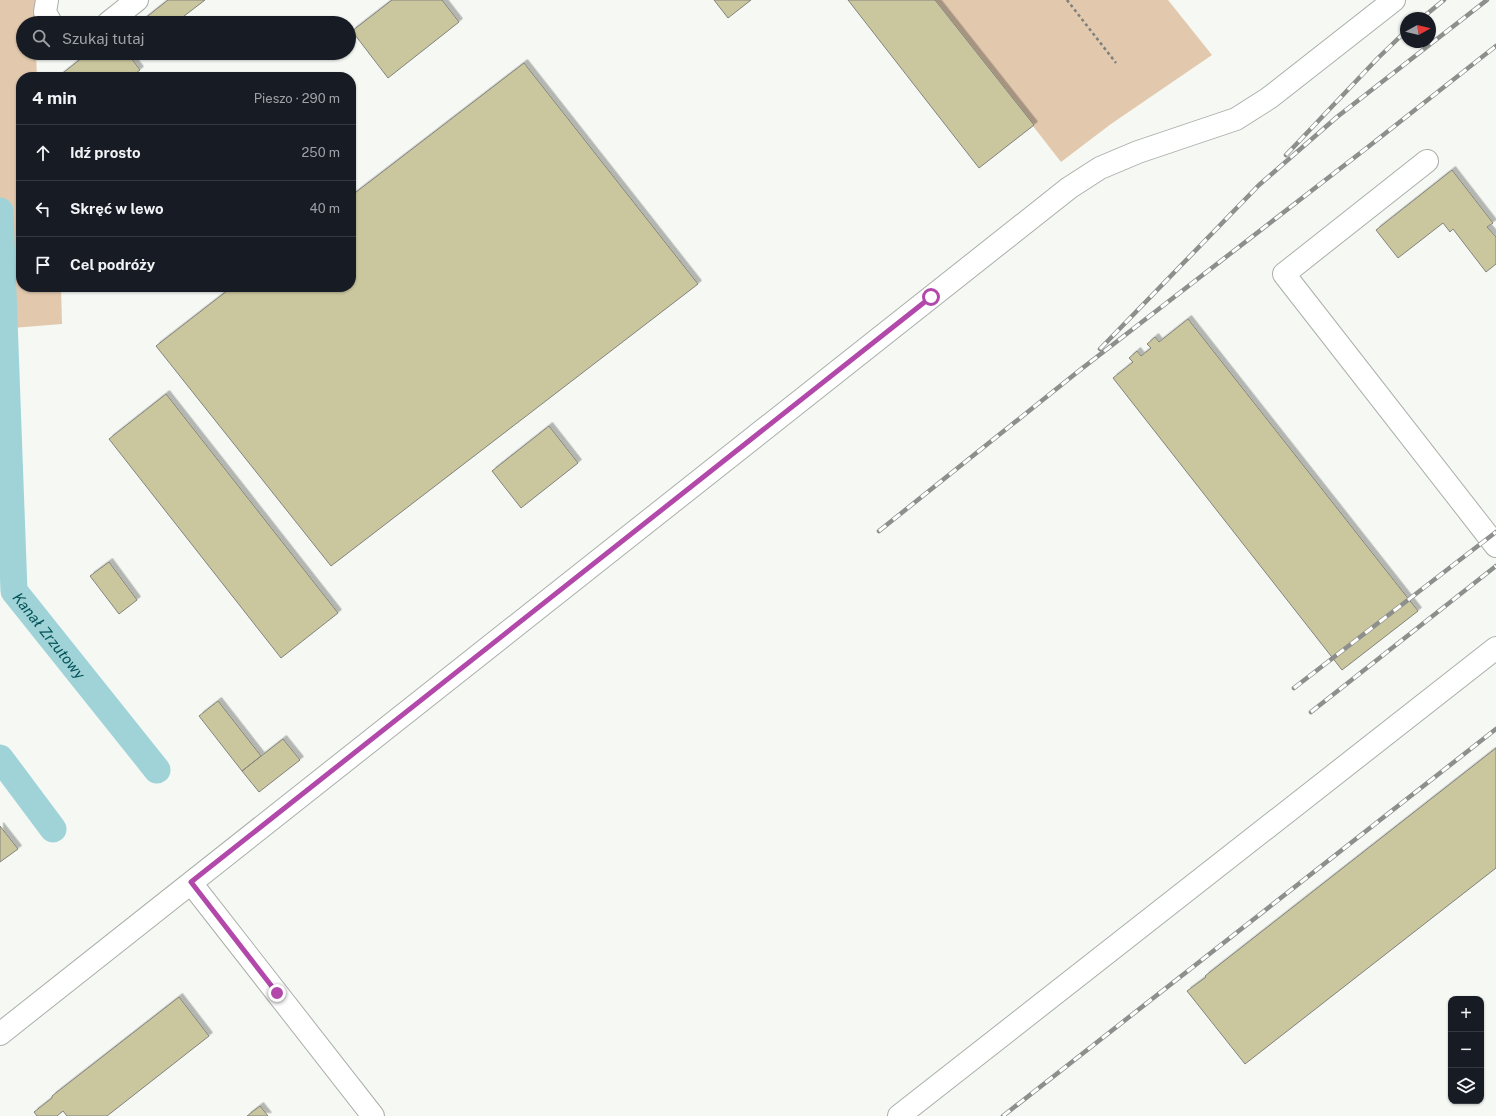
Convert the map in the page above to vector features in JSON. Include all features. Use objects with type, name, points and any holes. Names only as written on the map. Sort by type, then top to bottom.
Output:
[{"type":"lane","points":[[47,0],[45,12],[47,16]]},
{"type":"lane","points":[[117,16],[137,0]]},
{"type":"lane","points":[[0,1034],[1068,188],[1100,168],[1138,152],[1236,118],[1269,98],[1394,0]]},
{"type":"lane","points":[[1427,161],[1284,274],[1496,546]]},
{"type":"lane","points":[[899,1116],[1496,648]]},
{"type":"lane","points":[[191,882],[373,1116]]},
{"type":"path","points":[[1067,0],[1116,63]]},
{"type":"shaded area","points":[[0,0],[35,0],[36,16],[16,16],[16,60],[36,60],[37,72],[16,72],[16,292],[61,292],[62,324],[0,329]]},
{"type":"shaded area","points":[[935,0],[1168,0],[1212,55],[1111,124],[1061,162]]},
{"type":"building","points":[[168,0],[205,0],[184,16],[148,16]]},
{"type":"building","points":[[392,0],[442,0],[459,22],[388,78],[356,36],[356,28]]},
{"type":"building","points":[[714,0],[751,0],[728,18]]},
{"type":"building","points":[[848,0],[935,0],[1034,125],[979,168]]},
{"type":"building","points":[[79,60],[132,60],[140,70],[137,72],[64,72]]},
{"type":"building","points":[[524,63],[698,284],[331,566],[156,346],[226,292],[356,292],[356,192]]},
{"type":"building","points":[[1452,170],[1493,223],[1487,227],[1496,237],[1496,264],[1486,272],[1453,229],[1450,232],[1443,223],[1398,258],[1376,230]]},
{"type":"building","points":[[1188,319],[1418,611],[1342,670],[1113,378],[1133,362],[1129,358],[1137,351],[1141,356],[1151,348],[1147,344],[1155,337],[1159,342]]},
{"type":"building","points":[[166,394],[338,613],[281,658],[109,439]]},
{"type":"building","points":[[549,426],[578,463],[521,508],[492,471]]},
{"type":"building","points":[[109,562],[137,600],[119,614],[90,576]]},
{"type":"building","points":[[218,701],[261,756],[242,771],[199,716]]},
{"type":"building","points":[[283,739],[300,760],[259,792],[242,771]]},
{"type":"building","points":[[1496,748],[1496,868],[1245,1064],[1187,991]]},
{"type":"building","points":[[0,826],[18,849],[0,862]]},
{"type":"building","points":[[179,997],[209,1036],[107,1116],[67,1116],[63,1111],[57,1116],[37,1116],[34,1112],[52,1098],[52,1096]]},
{"type":"building","points":[[260,1106],[268,1116],[247,1116]]},
{"type":"waterway","name":"Kanał Zrzutowy","points":[[0,211],[14,591],[157,770]]},
{"type":"waterway","points":[[0,758],[53,829]]},
{"type":"railway","points":[[1429,12],[1444,0]]},
{"type":"railway","points":[[1100,349],[1259,185],[1337,117],[1487,0]]},
{"type":"railway","points":[[1286,155],[1400,37]]},
{"type":"railway","points":[[879,531],[1080,370],[1496,46]]},
{"type":"railway","points":[[1294,688],[1496,532]]},
{"type":"railway","points":[[1311,712],[1496,566]]},
{"type":"railway","points":[[1003,1116],[1496,729]]},
{"type":"route","points":[[277,993],[191,882],[931,297]]}]
